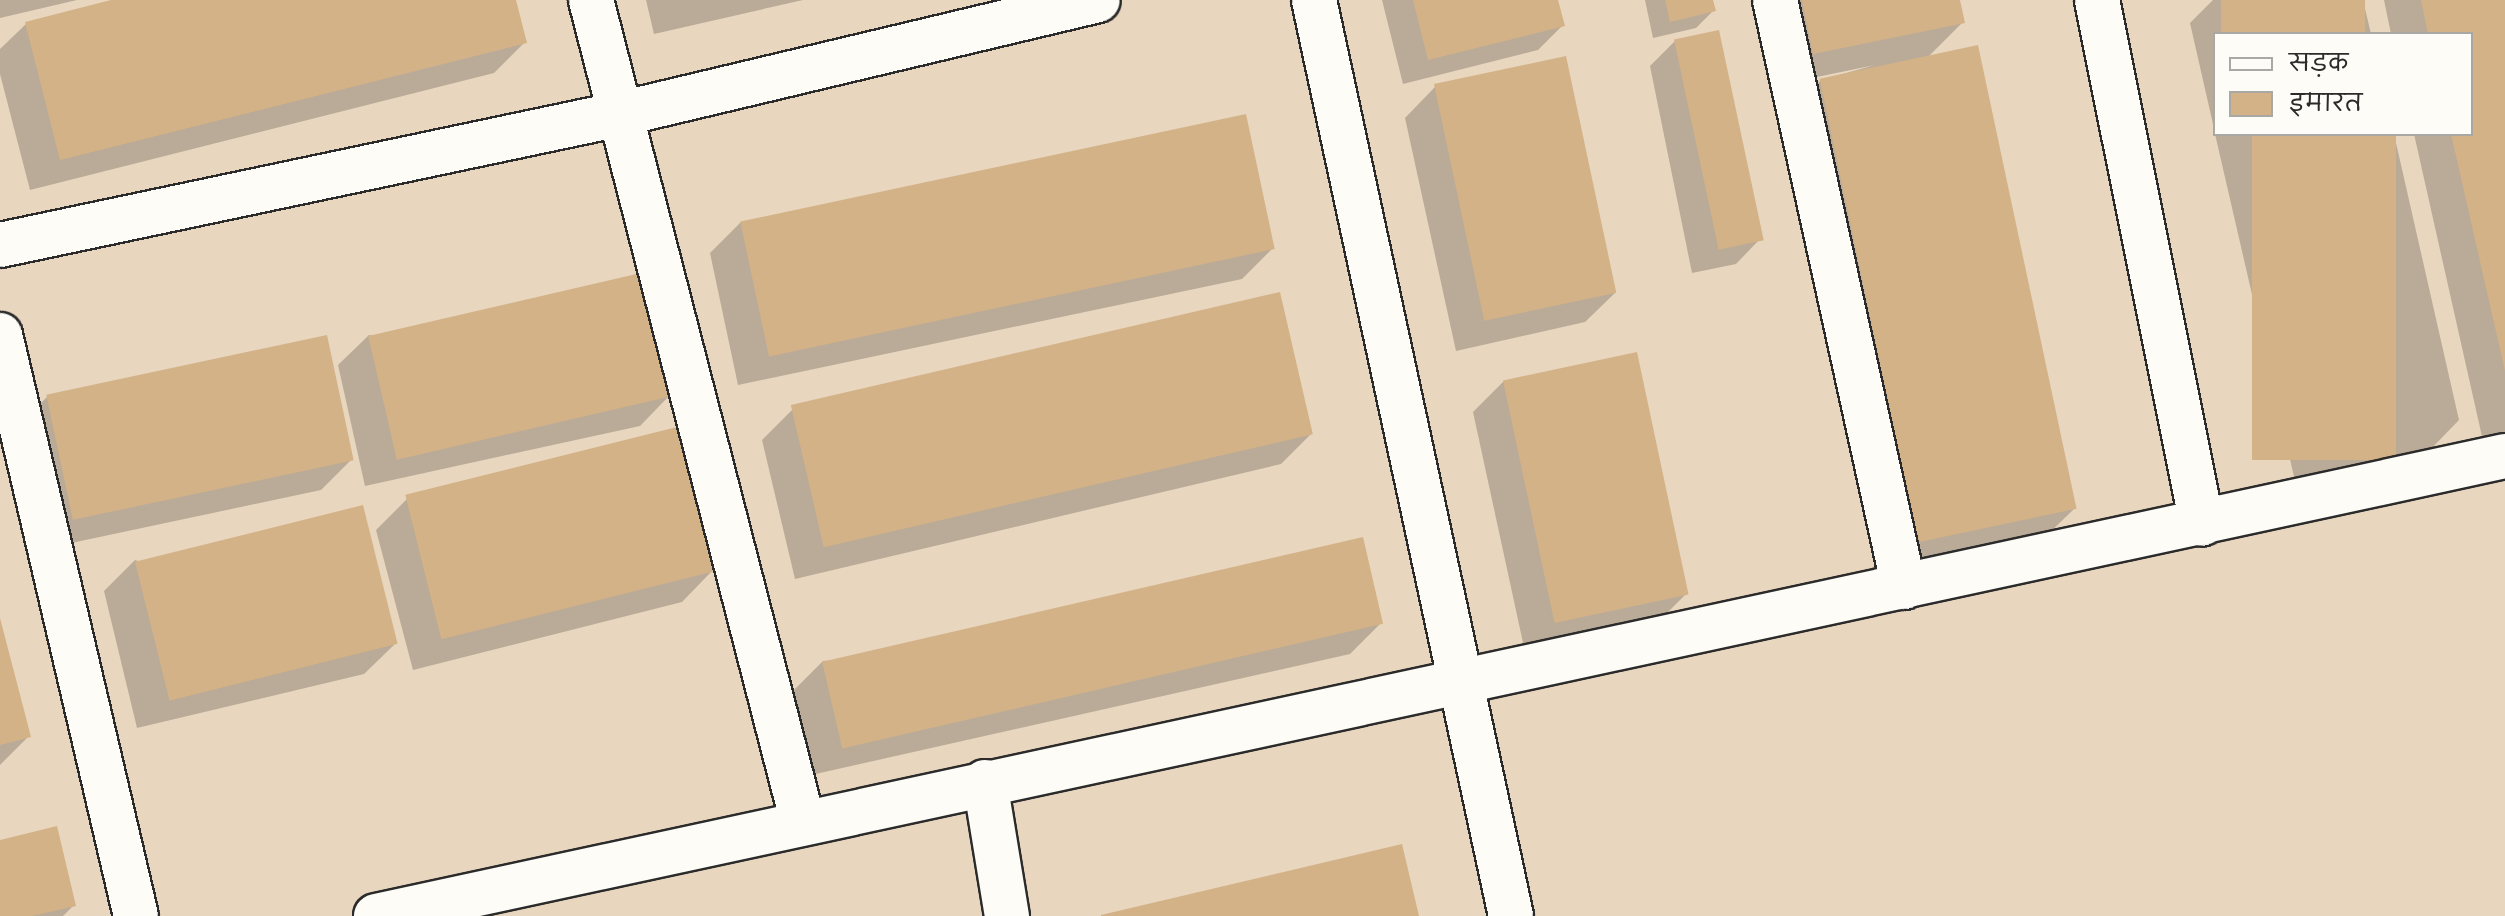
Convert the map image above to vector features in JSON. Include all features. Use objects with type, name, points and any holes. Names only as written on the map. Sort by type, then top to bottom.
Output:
[{"type":"lane","points":[[591,0],[803,823]]},
{"type":"lane","points":[[0,245],[620,114],[1098,0]]},
{"type":"lane","points":[[1314,0],[1511,916]]},
{"type":"lane","points":[[1775,0],[1904,587]]},
{"type":"lane","points":[[2097,0],[2202,524]]},
{"type":"lane","points":[[0,335],[136,916]]},
{"type":"lane","points":[[376,916],[1459,678],[2202,524],[2505,456]]},
{"type":"lane","points":[[985,782],[1007,916]]},
{"type":"shaded area","points":[[0,0],[2505,0],[2505,916],[0,916]]},
{"type":"building","points":[[111,0],[516,0],[527,43],[60,160],[25,22]]},
{"type":"building","points":[[1413,0],[1558,0],[1565,26],[1428,60]]},
{"type":"building","points":[[1665,0],[1713,0],[1716,11],[1670,22]]},
{"type":"building","points":[[1802,0],[1960,0],[1965,23],[1813,54]]},
{"type":"building","points":[[2221,0],[2365,0],[2365,32],[2221,32]]},
{"type":"building","points":[[2421,0],[2505,0],[2505,371],[2451,136],[2473,136],[2473,32],[2428,32]]},
{"type":"building","points":[[1719,30],[1764,240],[1719,250],[1674,40]]},
{"type":"building","points":[[1978,45],[2077,509],[1918,542],[1820,79]]},
{"type":"building","points":[[1566,56],[1616,293],[1484,321],[1434,84]]},
{"type":"building","points":[[1246,114],[1275,249],[769,356],[740,221]]},
{"type":"building","points":[[2252,136],[2396,136],[2396,460],[2252,460]]},
{"type":"building","points":[[645,272],[674,396],[397,460],[368,336]]},
{"type":"building","points":[[1280,292],[1313,434],[824,547],[791,405]]},
{"type":"building","points":[[327,335],[354,460],[73,520],[46,395]]},
{"type":"building","points":[[1637,352],[1689,595],[1555,623],[1503,380]]},
{"type":"building","points":[[677,427],[713,572],[441,639],[405,495]]},
{"type":"building","points":[[363,505],[398,644],[170,701],[135,562]]},
{"type":"building","points":[[1363,537],[1383,624],[842,749],[822,662]]},
{"type":"building","points":[[0,618],[31,737],[0,745]]},
{"type":"building","points":[[57,826],[76,906],[32,916],[0,916],[0,840]]},
{"type":"building","points":[[1402,844],[1419,916],[1101,916],[1101,915]]}]
